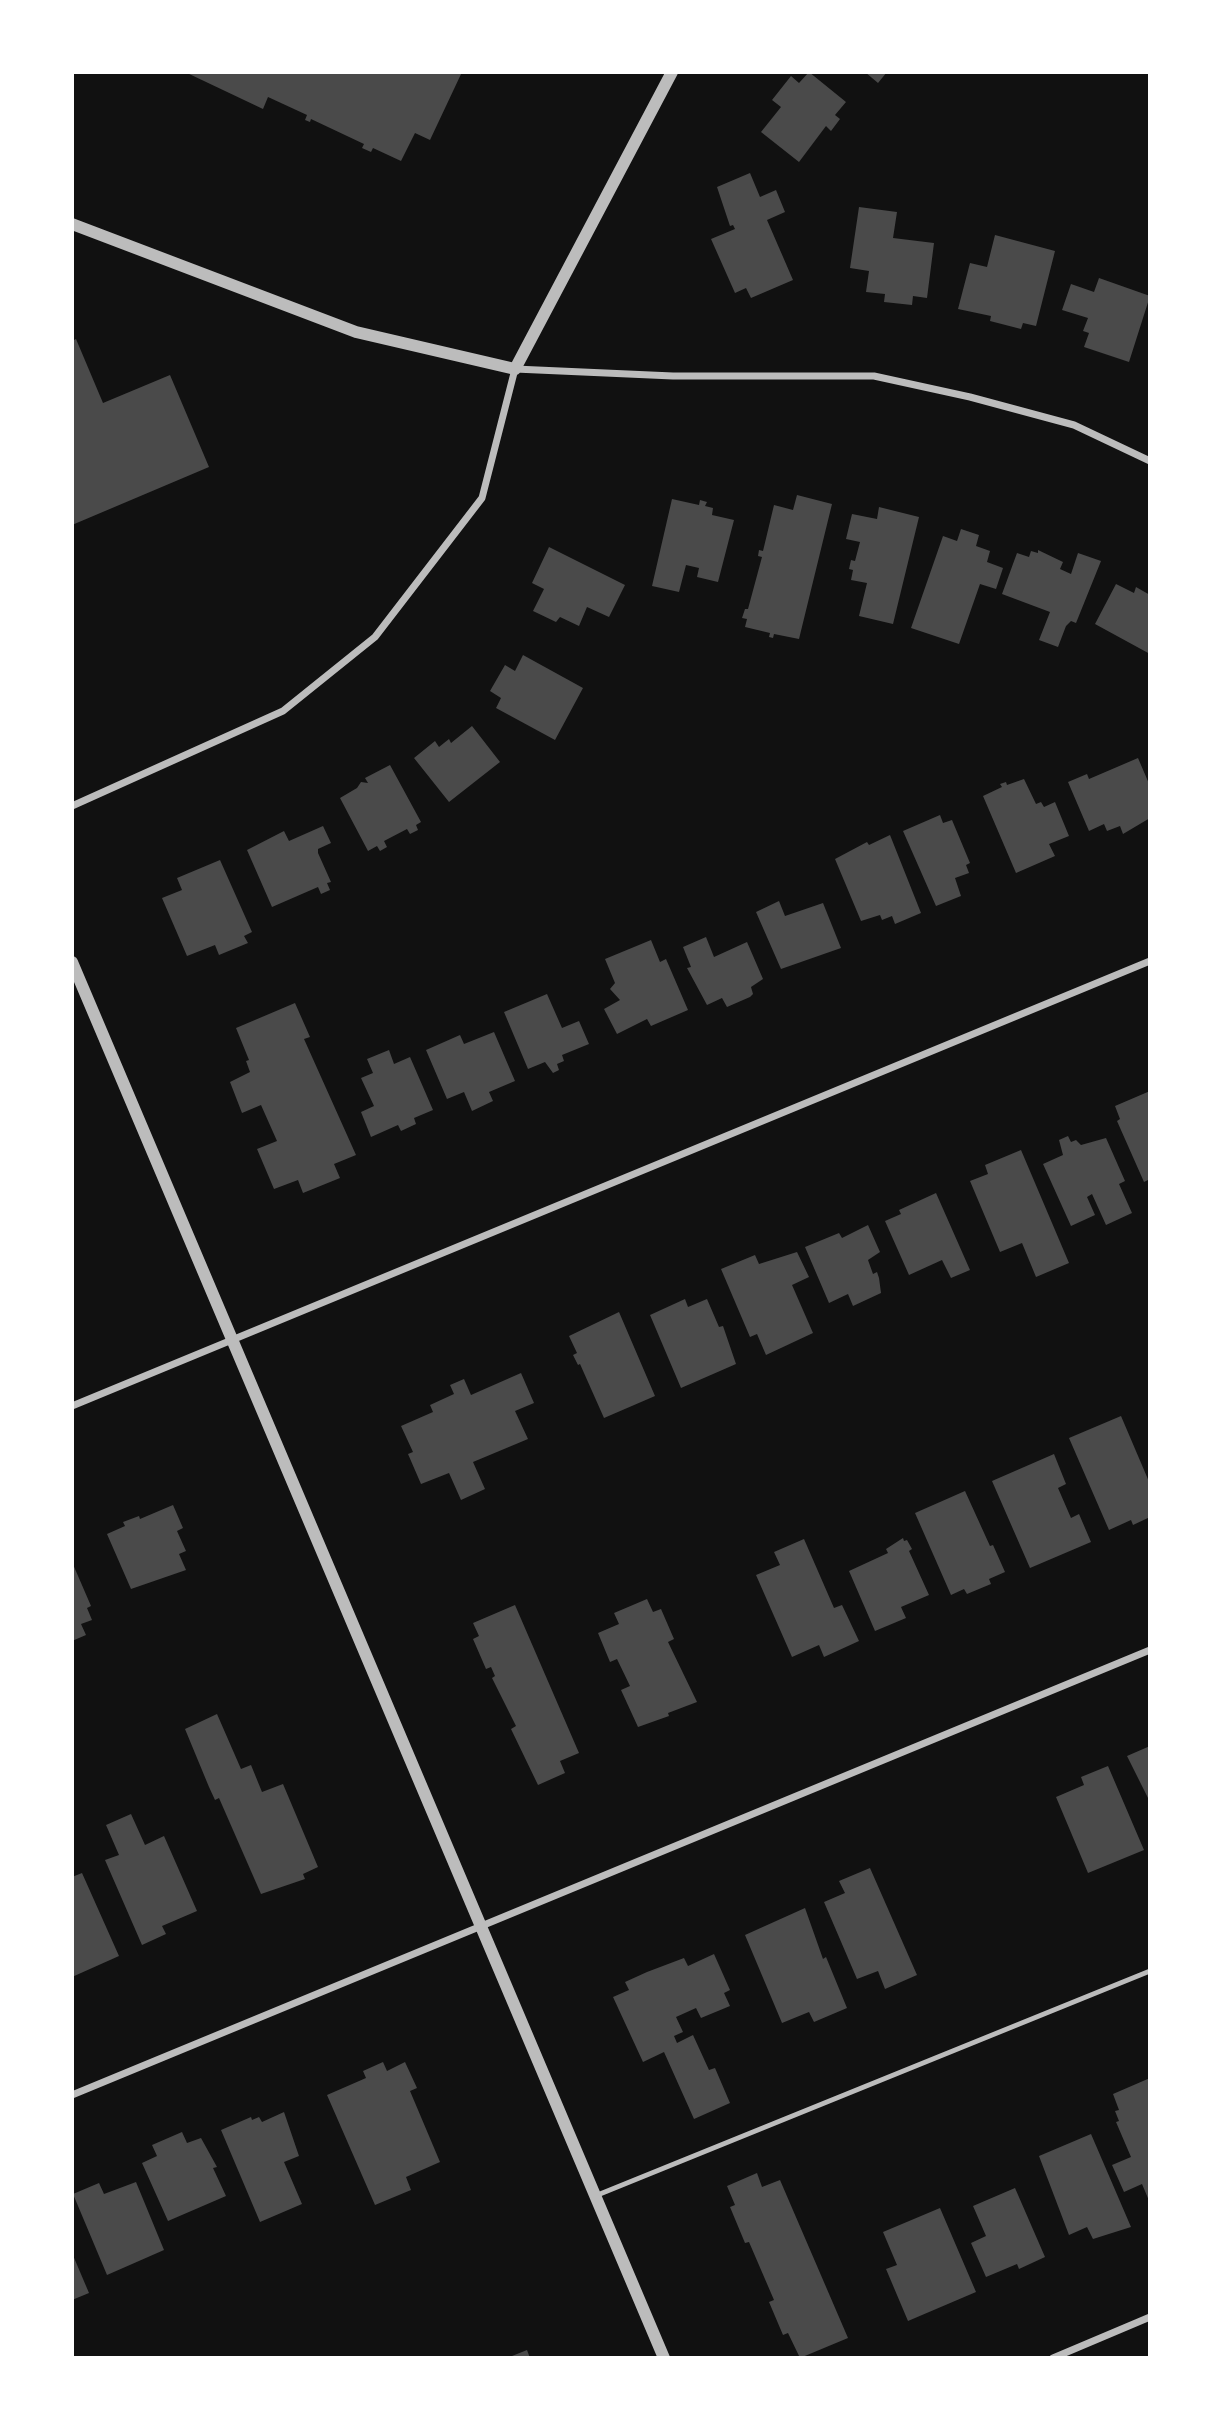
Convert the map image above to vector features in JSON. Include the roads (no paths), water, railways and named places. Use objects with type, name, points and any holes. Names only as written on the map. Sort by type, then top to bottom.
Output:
[{"type":"street","points":[[72,806],[283,710],[374,637],[482,498],[515,369],[672,72]]},
{"type":"street","points":[[72,223],[356,332],[515,369],[673,376],[874,376],[970,397],[1074,425],[1150,461]]},
{"type":"street","points":[[72,1406],[1150,961]]},
{"type":"street","points":[[72,962],[664,2358]]},
{"type":"street","points":[[72,2095],[1150,1650]]},
{"type":"street","points":[[1053,2358],[1150,2317]]},
{"type":"lane","points":[[595,2196],[1150,1971]]}]
